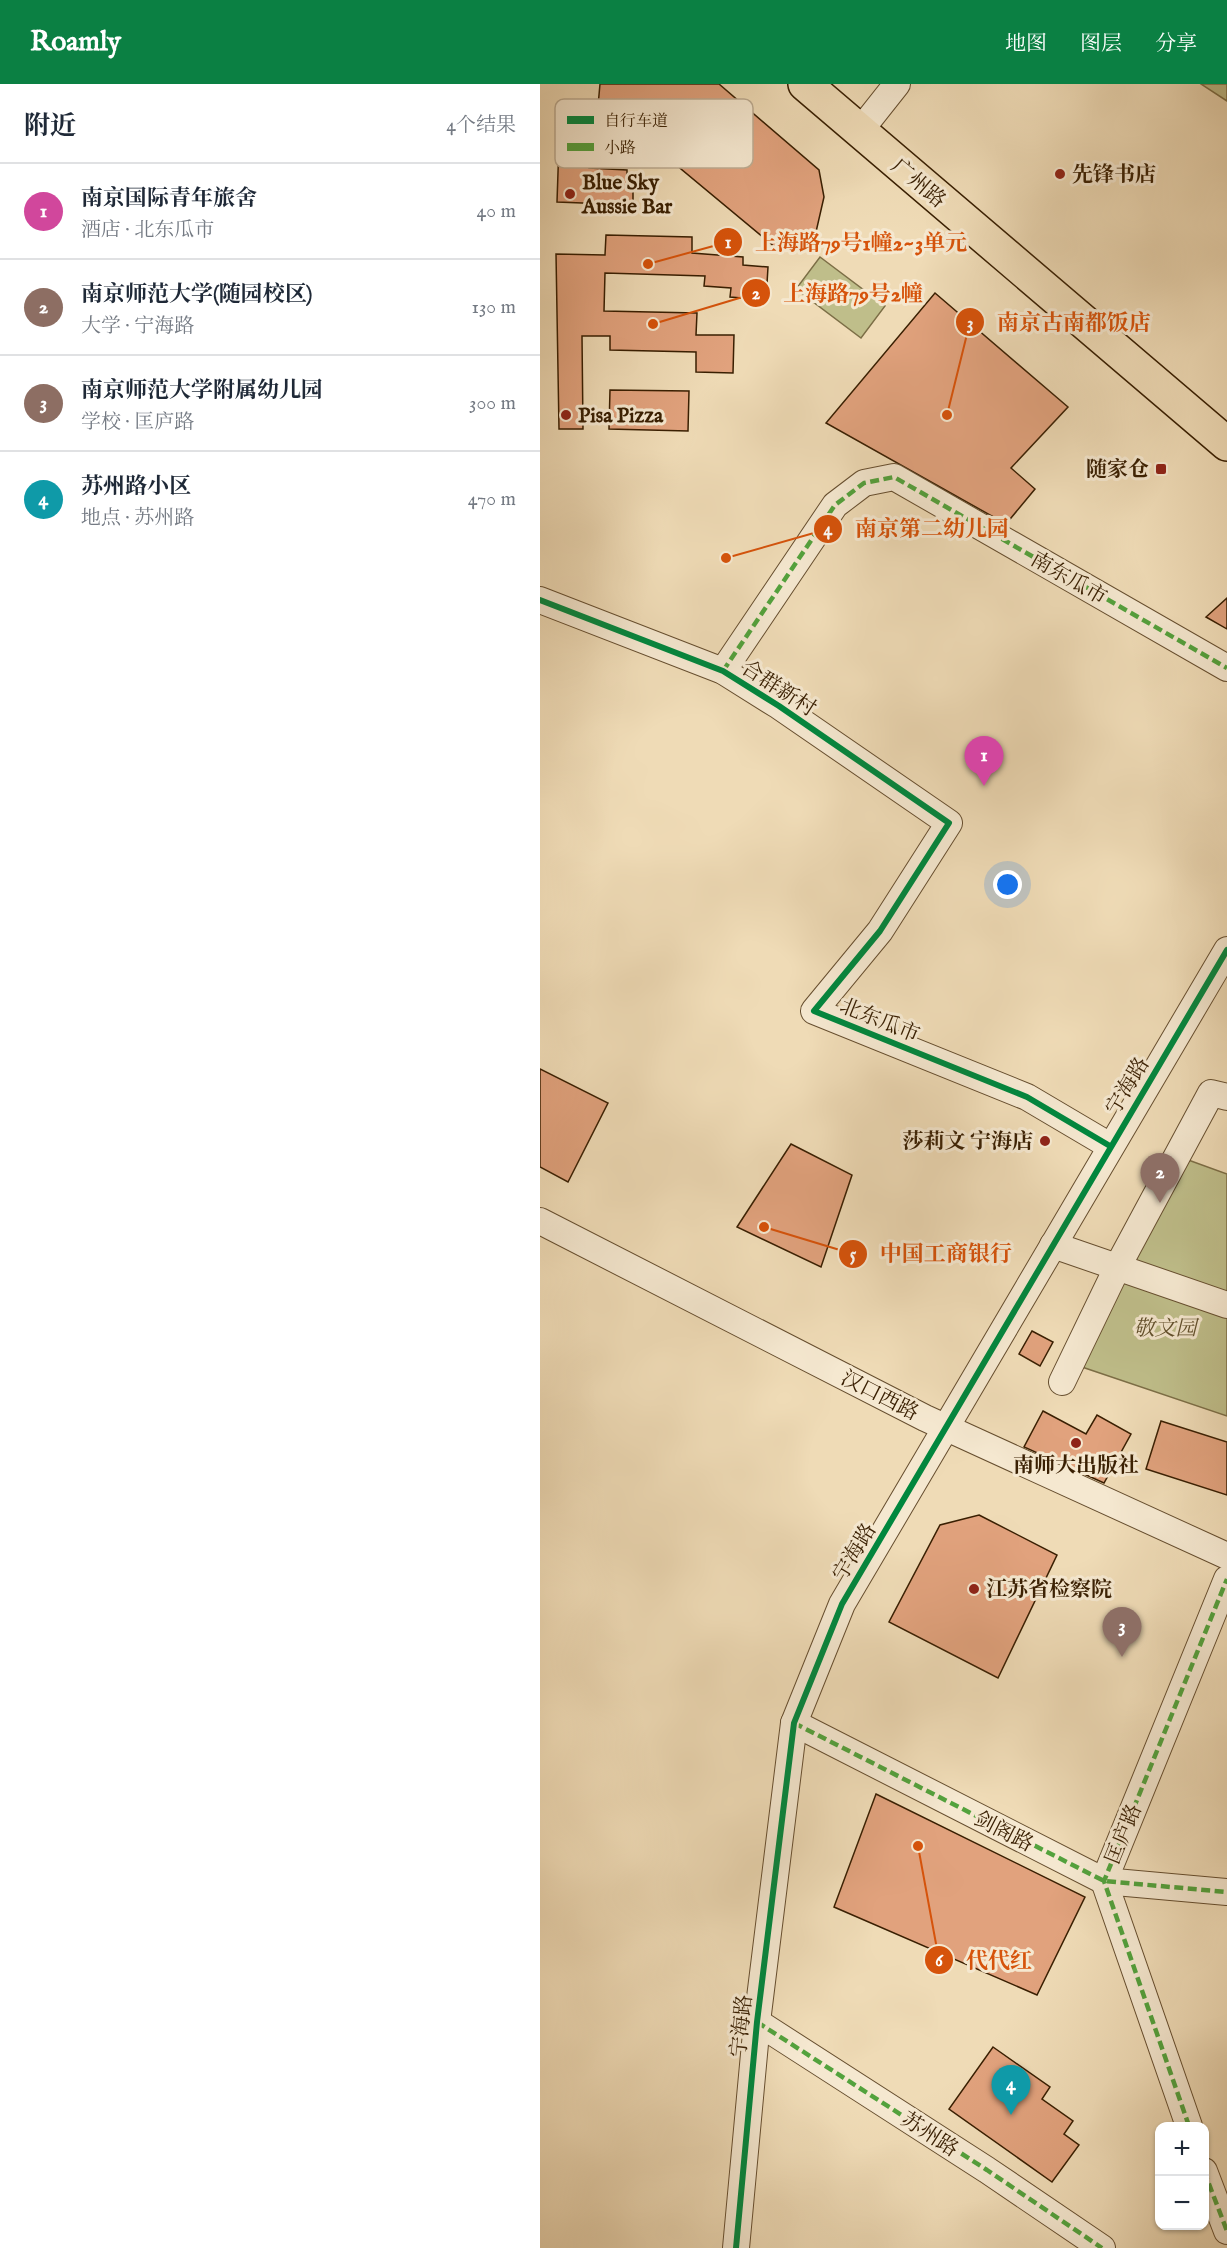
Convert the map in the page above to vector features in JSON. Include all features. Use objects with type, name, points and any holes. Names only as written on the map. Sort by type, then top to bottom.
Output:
[{"type":"main road","name":"广州路","points":[[805,84],[1227,444]]},
{"type":"street","points":[[859,132],[897,84]]},
{"type":"street","name":"南东瓜市","points":[[723,671],[835,505],[864,483],[894,477],[1227,668]]},
{"type":"street","name":"合群新村","points":[[540,600],[723,671],[779,706],[949,823]]},
{"type":"street","name":"北东瓜市","points":[[949,823],[880,931],[814,1011],[1027,1097],[1110,1146]]},
{"type":"street","name":"宁海路","points":[[736,2248],[757,2022],[794,1724],[842,1604],[949,1427],[1110,1146],[1227,950]]},
{"type":"street","points":[[1062,1382],[1118,1266],[1211,1093],[1227,1098]]},
{"type":"street","name":"汉口西路","points":[[540,1221],[925,1418],[1227,1556]]},
{"type":"street","points":[[1053,1245],[1227,1305]]},
{"type":"street","name":"匡庐路","points":[[1187,2122],[1104,1881],[1227,1579]]},
{"type":"street","name":"剑阁路","points":[[794,1724],[1104,1881],[1227,1892]]},
{"type":"street","name":"苏州路","points":[[757,2022],[1005,2182],[1102,2248]]},
{"type":"street","points":[[1206,2176],[1227,2231]]},
{"type":"green space","points":[[1201,84],[1227,84],[1227,101]]},
{"type":"green space","points":[[820,257],[885,306],[861,338],[796,289]]},
{"type":"green space","name":"敬文园","points":[[1180,1157],[1227,1174],[1227,1416],[1076,1365]]},
{"type":"building","points":[[600,84],[719,84],[736,99],[599,99]]},
{"type":"building","points":[[753,113],[819,170],[824,197],[816,232],[776,248],[680,168],[753,168]]},
{"type":"building","points":[[558,168],[627,170],[627,179],[633,179],[633,205],[557,202]]},
{"type":"building","points":[[606,235],[692,237],[692,253],[743,257],[743,265],[768,267],[766,300],[730,297],[731,288],[704,286],[705,276],[605,273],[604,311],[697,313],[696,335],[734,335],[733,373],[696,372],[696,352],[610,350],[610,336],[582,336],[583,429],[559,429],[556,254],[605,255]]},
{"type":"building","points":[[935,293],[1068,407],[1011,468],[1035,489],[1006,524],[826,423]]},
{"type":"building","points":[[610,390],[689,391],[688,431],[609,429]]},
{"type":"building","points":[[1227,598],[1227,629],[1206,617]]},
{"type":"building","points":[[540,1069],[608,1103],[568,1182],[540,1167]]},
{"type":"building","points":[[791,1144],[852,1175],[821,1267],[737,1227]]},
{"type":"building","points":[[1032,1331],[1053,1342],[1040,1366],[1019,1354]]},
{"type":"building","name":"南师大出版社","points":[[1043,1411],[1086,1434],[1097,1415],[1131,1434],[1104,1483],[1024,1447]]},
{"type":"building","points":[[1161,1421],[1227,1442],[1227,1495],[1146,1469]]},
{"type":"building","name":"江苏省检察院","points":[[979,1515],[1057,1555],[998,1678],[889,1622],[940,1525]]},
{"type":"building","points":[[876,1794],[1085,1897],[1037,1995],[834,1907]]},
{"type":"building","points":[[993,2047],[1050,2087],[1042,2099],[1073,2121],[1064,2134],[1079,2145],[1052,2182],[949,2109]]},
{"type":"marked path","points":[[723,671],[835,505],[864,483],[894,477],[1227,668]]},
{"type":"marked path","points":[[1188,2122],[1104,1881],[1227,1579]]},
{"type":"marked path","points":[[794,1723],[1104,1881],[1227,1892]]},
{"type":"marked path","points":[[757,2022],[987,2170],[1102,2248]]},
{"type":"marked path","points":[[1206,2176],[1227,2231]]},
{"type":"cycle path","points":[[540,600],[723,671],[779,706],[949,823],[880,931],[814,1011],[1027,1097],[1110,1146]]},
{"type":"cycle path","points":[[736,2248],[757,2022],[794,1723],[842,1604],[1227,950]]},
{"type":"place","name":"先锋书店","points":[[1060,174]]},
{"type":"place","name":"Blue Sky Aussie Bar","points":[[570,194]]},
{"type":"place","name":"上海路79号1幢2~3单元","points":[[648,264]]},
{"type":"place","name":"上海路79号2幢","points":[[653,324]]},
{"type":"place","name":"Pisa Pizza","points":[[566,415]]},
{"type":"place","name":"南京古南都饭店","points":[[947,415]]},
{"type":"place","name":"随家仓","points":[[1161,469]]},
{"type":"place","name":"南京第二幼儿园","points":[[726,558]]},
{"type":"place","name":"南京国际青年旅舍","points":[[984,786]]},
{"type":"place","name":"莎莉文 宁海店","points":[[1045,1141]]},
{"type":"place","name":"南京师范大学(随园校区)","points":[[1160,1203]]},
{"type":"place","name":"中国工商银行","points":[[764,1227]]},
{"type":"place","name":"南师大出版社","points":[[1076,1443]]},
{"type":"place","name":"江苏省检察院","points":[[974,1589]]},
{"type":"place","name":"南京师范大学附属幼儿园","points":[[1122,1657]]},
{"type":"place","name":"代代红","points":[[918,1846]]},
{"type":"place","name":"苏州路小区","points":[[1011,2115]]}]
